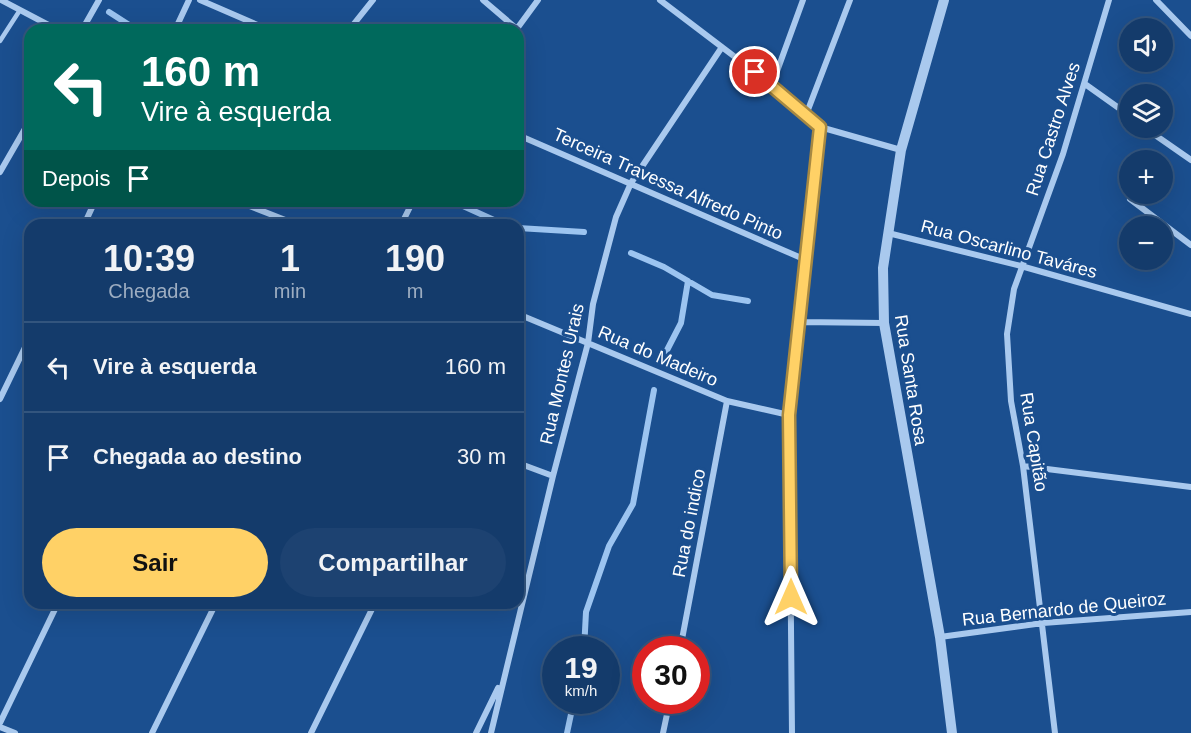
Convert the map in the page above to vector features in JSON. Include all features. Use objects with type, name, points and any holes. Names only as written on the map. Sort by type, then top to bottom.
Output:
[{"type":"street","points":[[2,0],[47,24]]},
{"type":"street","points":[[85,24],[99,0]]},
{"type":"street","points":[[178,24],[189,0]]},
{"type":"street","points":[[200,0],[255,24]]},
{"type":"street","points":[[354,24],[373,0]]},
{"type":"street","points":[[483,0],[511,24]]},
{"type":"street","points":[[520,24],[537,0]]},
{"type":"street","points":[[660,0],[772,85],[820,127],[901,150]]},
{"type":"street","points":[[772,85],[803,0]]},
{"type":"street","points":[[806,115],[850,0]]},
{"type":"street","name":"Rua Santa Rosa","points":[[944,0],[901,150],[884,268],[884,323],[940,637],[952,733]]},
{"type":"street","name":"Rua Castro Alves","points":[[1021,266],[1085,84],[1109,0]]},
{"type":"street","points":[[1156,0],[1191,36]]},
{"type":"street","name":"Rua Montes Urais","points":[[524,591],[588,343],[593,304],[616,217],[632,183],[722,47]]},
{"type":"street","points":[[1085,84],[1119,108]]},
{"type":"street","points":[[792,733],[789,415],[820,127]]},
{"type":"street","points":[[0,172],[24,130]]},
{"type":"street","name":"Terceira Travessa Alfredo Pinto","points":[[524,138],[806,260]]},
{"type":"street","points":[[1159,138],[1191,160]]},
{"type":"street","points":[[1135,204],[1191,245]]},
{"type":"street","points":[[252,207],[283,219]]},
{"type":"street","name":"Rua Oscarlino Taváres","points":[[888,233],[1021,266],[1191,314]]},
{"type":"street","name":"Rua Capitão","points":[[1021,266],[1014,290],[1007,334],[1011,401],[1023,466],[1055,733]]},
{"type":"street","name":"Rua do Madeiro","points":[[524,316],[727,401],[789,415]]},
{"type":"street","points":[[799,321],[884,323]]},
{"type":"street","points":[[0,399],[24,350]]},
{"type":"street","name":"Rua do indico","points":[[683,636],[727,401]]},
{"type":"street","points":[[524,465],[552,477]]},
{"type":"street","points":[[1023,466],[1191,487]]},
{"type":"street","points":[[15,733],[0,725],[55,609]]},
{"type":"street","points":[[152,733],[213,609]]},
{"type":"street","points":[[311,733],[372,609]]},
{"type":"street","name":"Rua Montes Urais","points":[[491,733],[519,609]]},
{"type":"street","name":"Rua Bernardo de Queiroz","points":[[940,637],[1043,623],[1191,612]]},
{"type":"street","points":[[476,733],[502,680]]},
{"type":"street","points":[[663,733],[667,714]]},
{"type":"lane","points":[[0,41],[20,10]]},
{"type":"waterway","points":[[109,12],[128,24]]},
{"type":"waterway","points":[[465,207],[492,219]]},
{"type":"waterway","points":[[524,228],[584,232]]},
{"type":"waterway","points":[[631,253],[664,267],[712,295],[748,301]]},
{"type":"waterway","points":[[665,354],[681,323],[688,281]]},
{"type":"waterway","points":[[585,636],[586,612],[609,546],[633,504],[654,390]]},
{"type":"waterway","points":[[567,733],[571,714]]},
{"type":"route","points":[[755,72],[820,127],[789,415],[791,597]]}]
